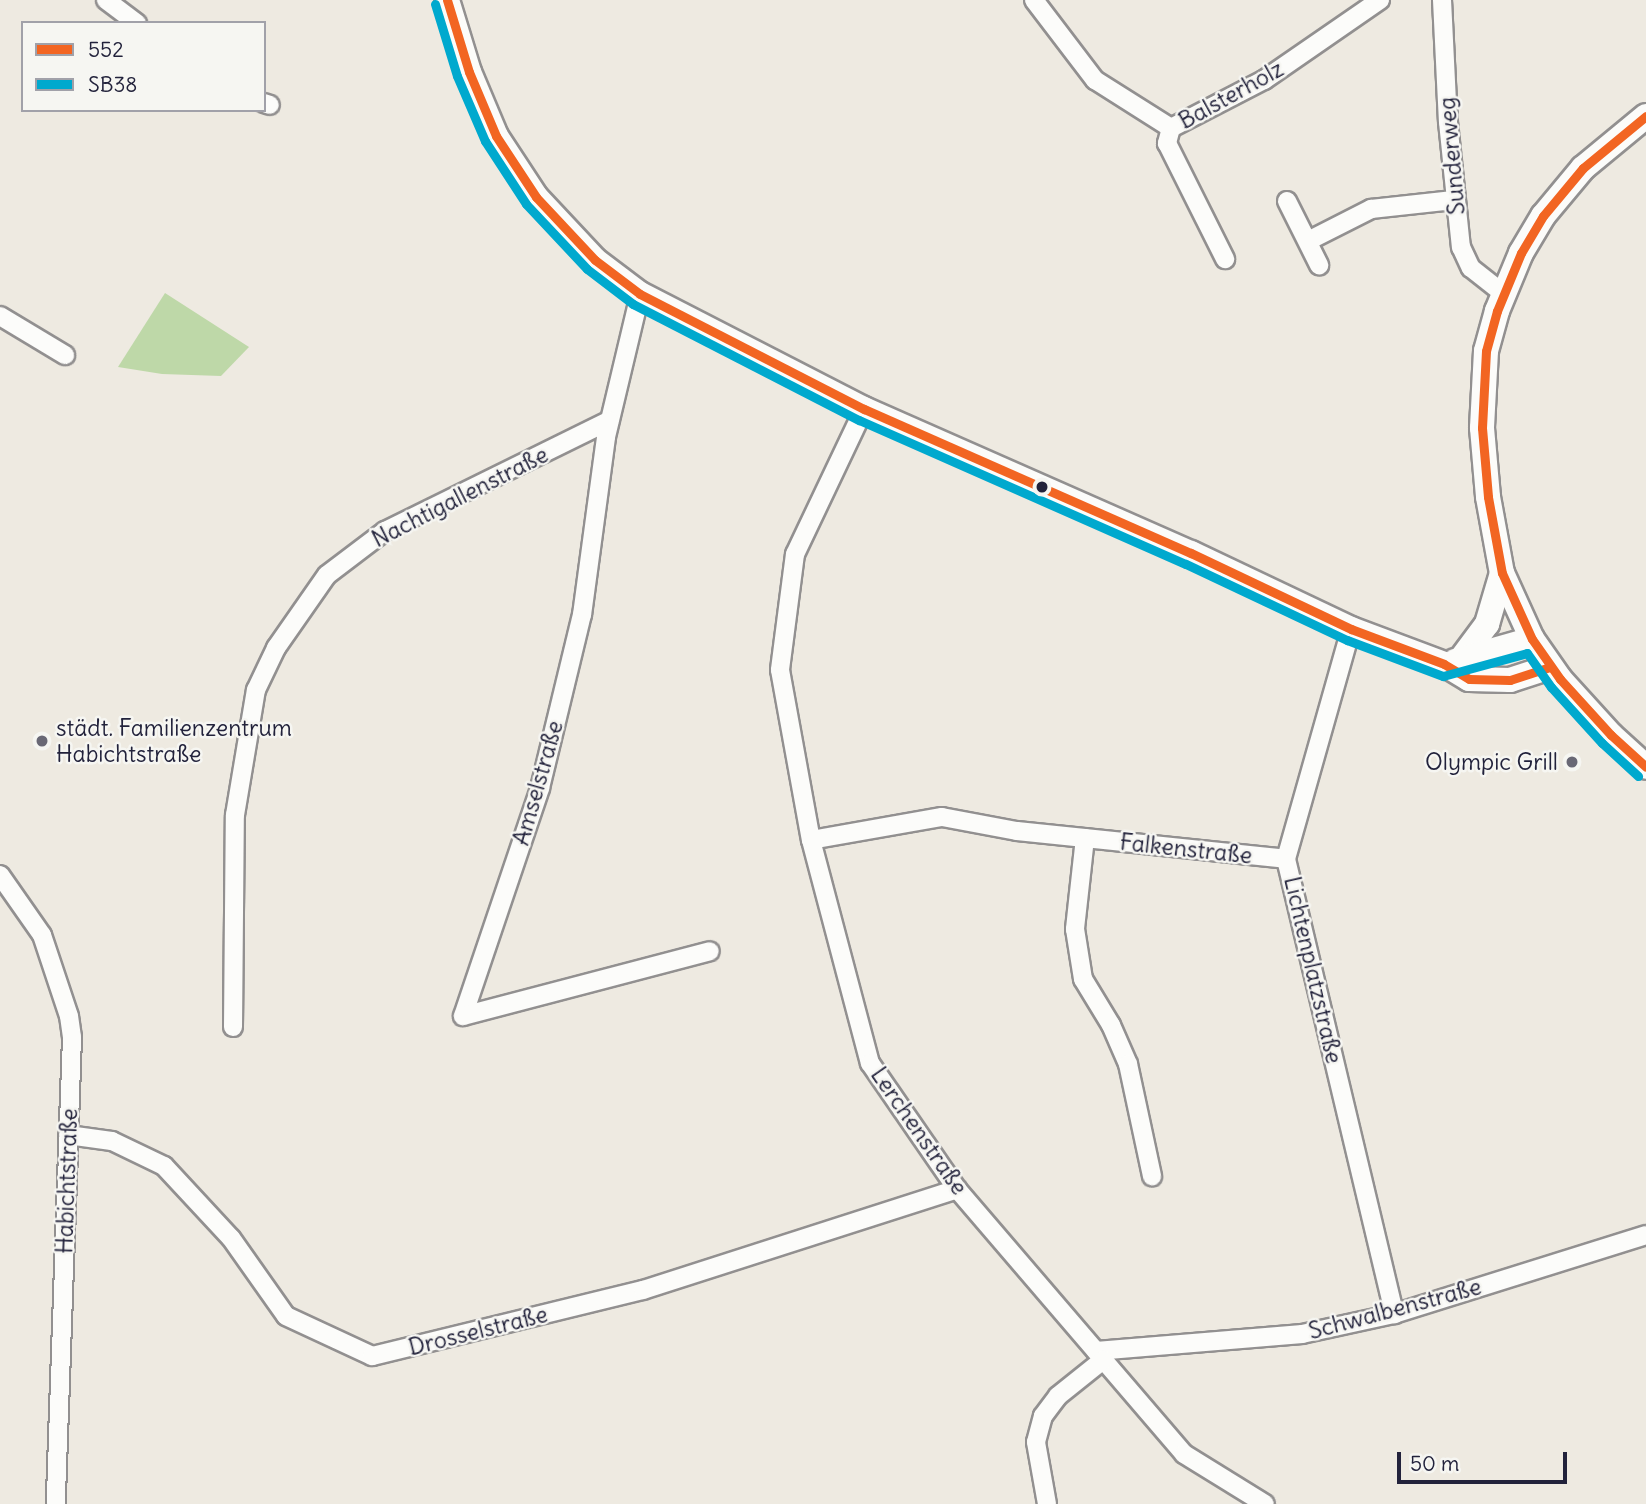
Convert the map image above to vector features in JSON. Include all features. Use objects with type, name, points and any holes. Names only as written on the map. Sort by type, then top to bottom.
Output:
[{"type":"main road","points":[[447,0],[469,72],[496,136],[536,197],[595,260],[640,294],[864,409],[1179,547],[1351,629],[1453,661],[1469,679],[1510,680],[1550,667]]},
{"type":"main road","points":[[1646,116],[1583,168],[1543,216],[1521,253],[1504,294],[1486,351],[1482,428],[1488,497],[1502,573],[1532,639],[1550,667],[1611,735],[1646,767]]},
{"type":"main road","points":[[1453,661],[1487,624],[1502,573]]},
{"type":"main road","points":[[1453,661],[1532,639]]},
{"type":"street","points":[[107,0],[134,21]]},
{"type":"street","name":"Balsterholz","points":[[1034,0],[1095,80],[1171,128],[1264,80],[1380,0]]},
{"type":"street","name":"Sunderweg","points":[[1442,0],[1454,200],[1461,247],[1471,268],[1504,294]]},
{"type":"street","points":[[1171,128],[1167,143],[1225,259]]},
{"type":"street","points":[[1308,241],[1371,209],[1454,200]]},
{"type":"street","points":[[1287,201],[1319,265]]},
{"type":"street","name":"Amselstraße","points":[[640,294],[609,421],[582,615],[540,788],[463,1016],[710,951]]},
{"type":"street","points":[[0,316],[65,355]]},
{"type":"street","name":"Lerchenstraße","points":[[864,409],[795,554],[780,670],[811,840],[870,1063],[957,1189],[1184,1454],[1265,1504]]},
{"type":"street","name":"Nachtigallenstraße","points":[[233,1027],[235,815],[256,690],[276,648],[327,575],[385,531],[609,421]]},
{"type":"street","name":"Lichtenplatzstraße","points":[[1351,629],[1286,859],[1394,1314]]},
{"type":"street","name":"Falkenstraße","points":[[811,840],[942,817],[1017,831],[1286,859]]},
{"type":"street","points":[[1085,838],[1075,929],[1083,979],[1111,1025],[1128,1065],[1152,1176]]},
{"type":"street","name":"Habichtstraße","points":[[0,875],[42,935],[69,1016],[72,1037],[56,1504]]},
{"type":"street","name":"Drosselstraße","points":[[68,1135],[112,1141],[164,1166],[231,1238],[286,1316],[372,1356],[643,1290],[957,1189]]},
{"type":"street","name":"Schwalbenstraße","points":[[1099,1355],[1302,1334],[1394,1314],[1646,1235]]},
{"type":"street","points":[[1047,1504],[1037,1442],[1043,1416],[1058,1396],[1099,1355]]},
{"type":"green space","points":[[165,293],[249,347],[221,376],[162,374],[118,367]]},
{"type":"transit line","name":"552","points":[[447,0],[469,72],[496,136],[536,197],[595,260],[640,294],[864,409],[1191,553],[1351,629],[1444,664],[1469,679],[1510,680],[1550,667]]},
{"type":"transit line","name":"SB38","points":[[435,4],[457,76],[485,141],[526,204],[587,269],[633,304],[859,420],[1186,564],[1347,640],[1443,676],[1527,653],[1551,687],[1602,743],[1638,776]]},
{"type":"transit line","name":"552","points":[[1646,116],[1583,168],[1543,216],[1521,253],[1497,311],[1486,351],[1482,428],[1488,497],[1502,573],[1532,639],[1560,679],[1611,735],[1646,767]]},
{"type":"place","name":"städt. Familienzentrum Habichtstraße","points":[[42,741]]},
{"type":"place","name":"Olympic Grill","points":[[1572,762]]}]
